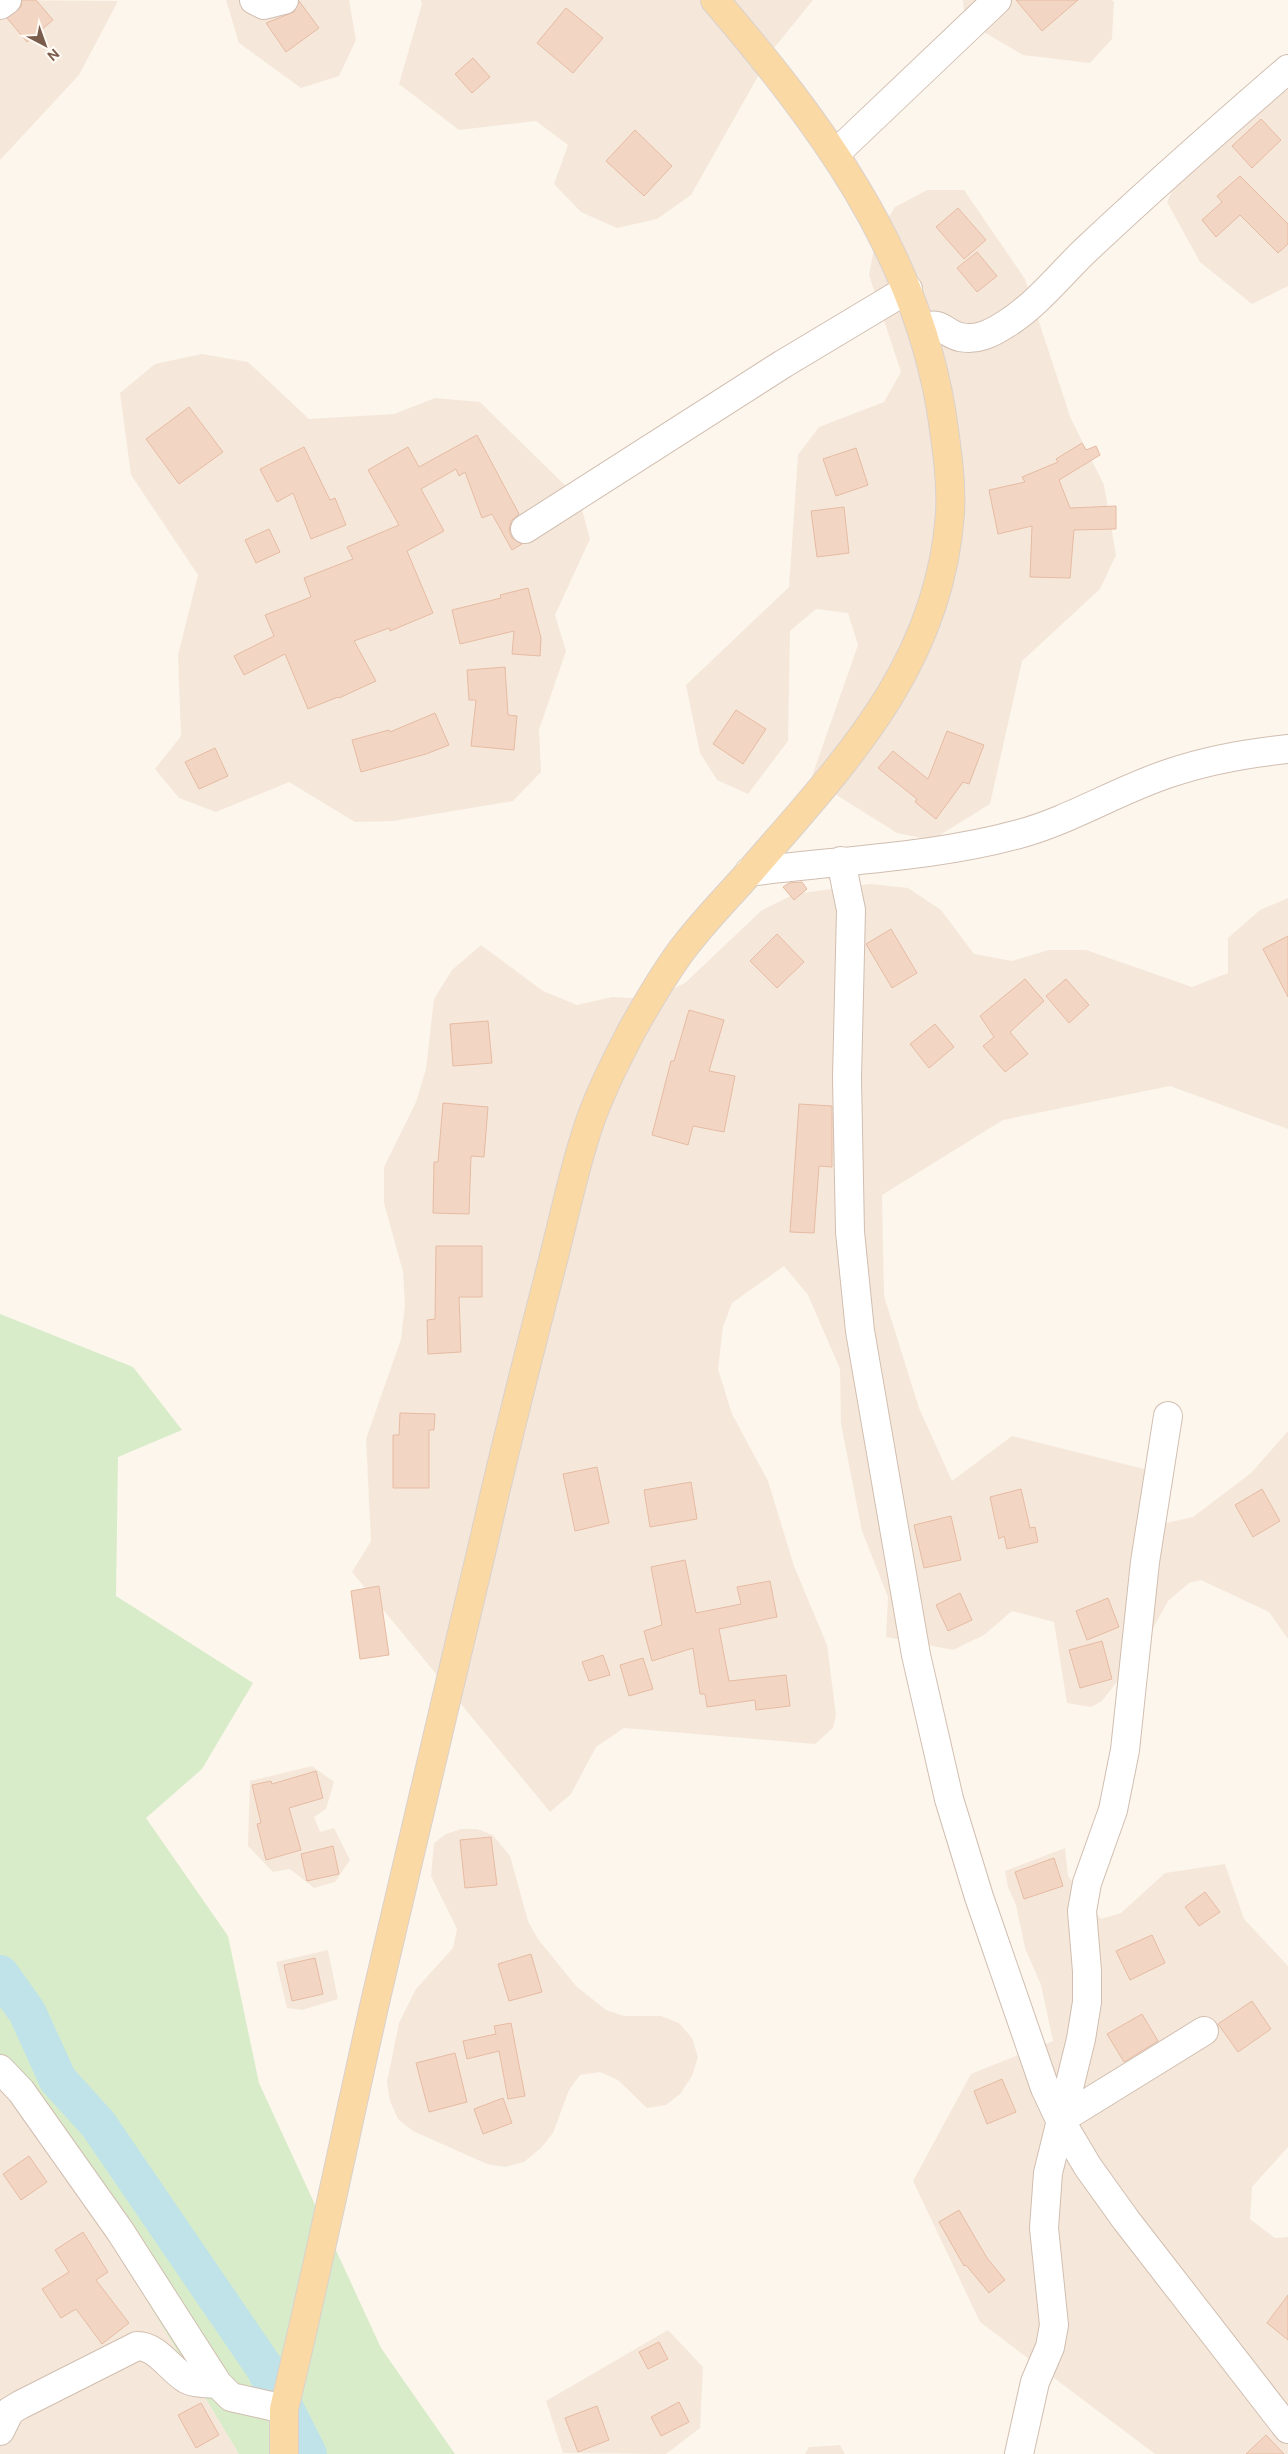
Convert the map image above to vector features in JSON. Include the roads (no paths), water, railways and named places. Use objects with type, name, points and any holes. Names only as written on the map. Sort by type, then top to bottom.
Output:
[{"type":"main road","points":[[284,2454],[284,2409],[376,1996],[507,1438],[585,1135],[610,1072],[650,997],[684,948],[848,756],[884,708],[909,664],[928,620],[943,565],[950,511],[948,456],[938,391],[923,330],[908,289],[888,244],[836,154],[740,30],[714,0]]},
{"type":"street","points":[[0,5],[7,0]]},
{"type":"street","points":[[254,0],[264,5],[284,0]]},
{"type":"street","points":[[836,154],[997,0]]},
{"type":"street","points":[[923,330],[934,325],[942,326],[960,337],[976,338],[987,335],[1014,318],[1090,246],[1288,69]]},
{"type":"street","points":[[525,529],[783,364],[908,289]]},
{"type":"street","points":[[750,872],[989,842],[1056,822],[1102,800],[1170,773],[1246,754],[1288,749]]},
{"type":"street","points":[[841,861],[851,910],[847,1078],[850,1232],[860,1331],[916,1655],[949,1799],[979,1897],[1039,2069],[1060,2120],[1088,2167],[1126,2220],[1288,2429]]},
{"type":"street","points":[[1019,2454],[1035,2382],[1050,2347],[1054,2324],[1044,2228],[1048,2173],[1081,2039],[1087,2002],[1088,1971],[1082,1912],[1087,1883],[1113,1810],[1125,1750],[1145,1562],[1168,1416]]},
{"type":"street","points":[[1060,2120],[1204,2031]]},
{"type":"street","points":[[0,2069],[21,2091],[120,2231],[218,2384],[231,2397],[284,2409]]},
{"type":"street","points":[[0,2431],[10,2411],[137,2346],[144,2346],[151,2350],[188,2380],[218,2384]]},
{"type":"waterway","points":[[0,1974],[27,2012],[58,2080],[98,2124],[264,2367],[308,2454]]}]
